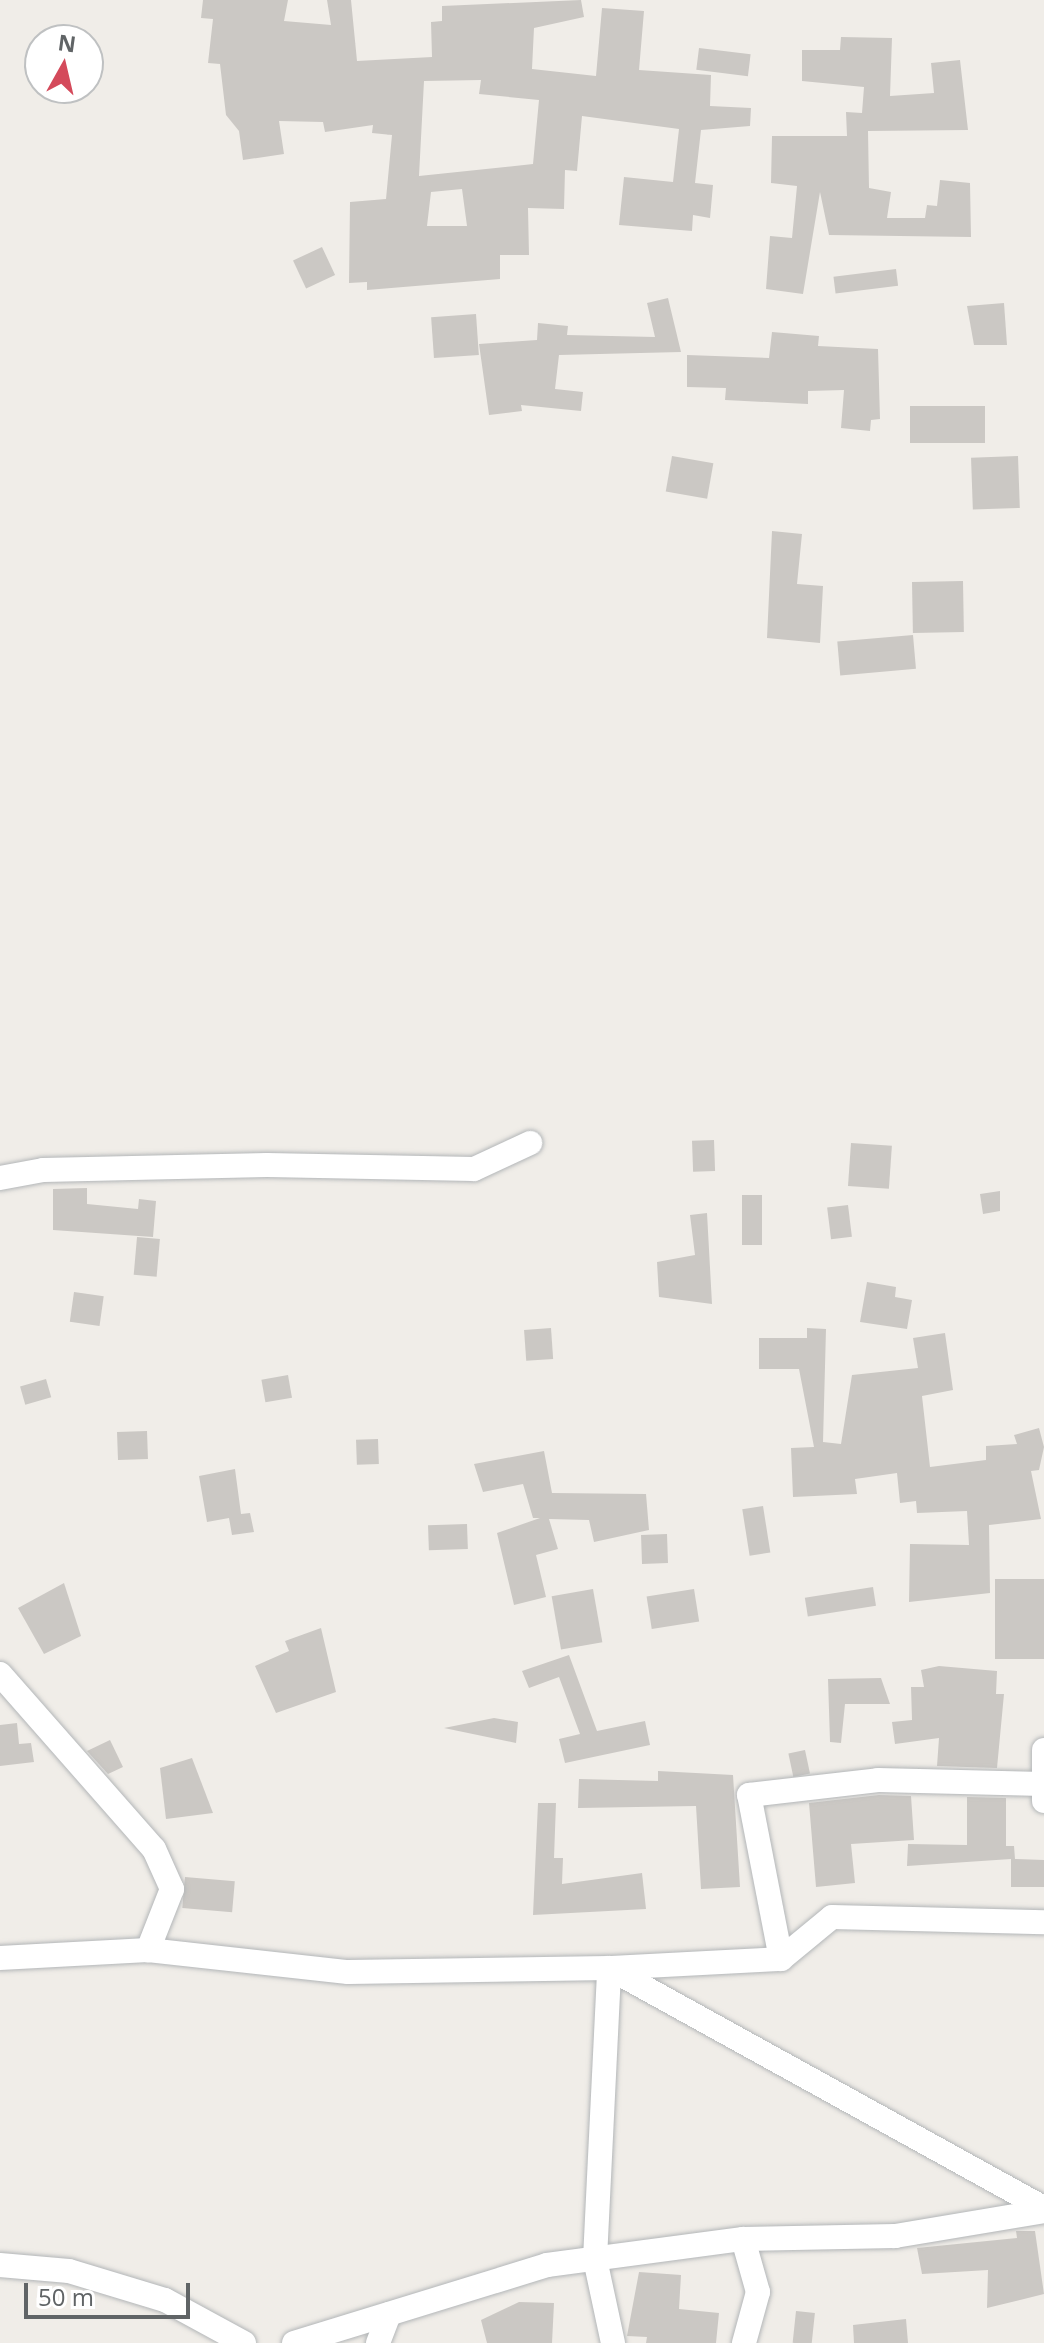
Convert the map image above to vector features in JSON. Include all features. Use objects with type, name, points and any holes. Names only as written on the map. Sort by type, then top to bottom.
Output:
[{"type":"street","points":[[0,1178],[43,1170],[267,1165],[474,1169],[530,1143]]},
{"type":"street","points":[[0,1674],[154,1849],[172,1889],[148,1950]]},
{"type":"street","points":[[781,1959],[749,1795],[878,1780],[1043,1792],[1044,1750]]},
{"type":"street","points":[[0,1958],[148,1950],[348,1972],[609,1968],[781,1959],[832,1917],[1044,1922]]},
{"type":"street","points":[[609,1968],[1044,2209]]},
{"type":"street","points":[[609,1968],[595,2259],[613,2343]]},
{"type":"street","points":[[294,2343],[547,2265],[743,2239],[895,2236],[1044,2209]]},
{"type":"street","points":[[743,2239],[758,2292],[744,2343]]},
{"type":"street","points":[[0,2265],[69,2271],[165,2300],[244,2343]]},
{"type":"street","points":[[378,2343],[389,2314]]},
{"type":"building","points":[[203,0],[288,0],[284,21],[331,25],[327,0],[351,0],[357,61],[432,57],[431,22],[442,21],[442,6],[581,0],[584,17],[534,28],[532,69],[596,76],[602,8],[644,11],[639,70],[711,75],[710,106],[751,108],[750,126],[701,130],[695,183],[713,185],[710,218],[693,215],[692,231],[619,225],[624,177],[673,182],[679,129],[582,116],[577,171],[565,170],[564,209],[528,208],[529,255],[500,255],[500,279],[367,290],[367,282],[349,283],[350,202],[386,199],[392,135],[372,133],[373,125],[325,132],[323,122],[279,121],[284,154],[243,160],[239,131],[226,115],[220,64],[208,63],[213,19],[201,18]],"holes":[[[481,80],[479,94],[539,100],[533,164],[419,176],[424,81]],[[462,189],[467,226],[427,226],[431,192]]]},
{"type":"building","points":[[841,37],[892,38],[890,96],[934,93],[931,63],[960,60],[968,130],[868,131],[869,188],[891,192],[887,218],[925,218],[927,205],[937,206],[940,180],[970,183],[971,237],[829,235],[820,192],[803,294],[766,289],[770,236],[792,238],[797,186],[771,183],[772,136],[847,136],[846,112],[862,113],[864,87],[802,81],[802,50],[840,50]]},
{"type":"building","points":[[699,48],[751,54],[748,76],[696,70]]},
{"type":"building","points":[[322,247],[335,275],[306,289],[293,261]]},
{"type":"building","points":[[896,269],[898,286],[836,294],[833,277]]},
{"type":"building","points":[[668,298],[681,352],[559,355],[555,389],[583,392],[581,411],[521,405],[522,411],[489,415],[479,344],[537,340],[538,323],[568,326],[567,335],[655,337],[647,303]]},
{"type":"building","points":[[1004,303],[1007,345],[974,345],[967,306]]},
{"type":"building","points":[[476,314],[479,355],[434,358],[431,317]]},
{"type":"building","points":[[772,332],[819,336],[818,346],[878,349],[880,419],[871,420],[870,431],[841,428],[844,390],[808,391],[808,404],[725,400],[726,388],[687,387],[687,355],[769,358]]},
{"type":"building","points":[[910,406],[985,406],[985,443],[910,443]]},
{"type":"building","points":[[672,456],[713,463],[707,499],[666,491]]},
{"type":"building","points":[[1018,456],[1020,508],[973,510],[971,458]]},
{"type":"building","points":[[772,531],[802,534],[797,584],[823,586],[820,643],[767,638]]},
{"type":"building","points":[[963,581],[964,632],[913,633],[912,582]]},
{"type":"building","points":[[913,635],[916,669],[840,675],[837,642]]},
{"type":"building","points":[[714,1140],[715,1171],[693,1172],[692,1141]]},
{"type":"building","points":[[851,1143],[892,1146],[889,1189],[848,1186]]},
{"type":"building","points":[[87,1188],[87,1204],[138,1209],[139,1199],[156,1201],[153,1237],[53,1230],[53,1189]]},
{"type":"building","points":[[1000,1191],[1000,1211],[983,1214],[980,1194]]},
{"type":"building","points":[[742,1195],[762,1195],[762,1245],[742,1245]]},
{"type":"building","points":[[848,1205],[852,1237],[831,1239],[827,1208]]},
{"type":"building","points":[[707,1213],[712,1304],[659,1297],[657,1262],[695,1255],[690,1215]]},
{"type":"building","points":[[137,1237],[160,1239],[157,1277],[134,1275]]},
{"type":"building","points":[[867,1282],[896,1287],[895,1297],[912,1300],[907,1329],[860,1322]]},
{"type":"building","points":[[74,1292],[104,1296],[100,1326],[70,1322]]},
{"type":"building","points":[[551,1328],[553,1359],[526,1361],[524,1330]]},
{"type":"building","points":[[807,1328],[826,1329],[823,1442],[841,1444],[852,1375],[918,1368],[913,1338],[945,1333],[953,1390],[922,1396],[930,1467],[986,1460],[986,1446],[1017,1444],[1014,1435],[1039,1428],[1044,1447],[1039,1470],[1031,1471],[1041,1519],[989,1525],[990,1593],[909,1602],[910,1544],[969,1545],[967,1511],[917,1513],[916,1501],[900,1503],[897,1473],[855,1479],[857,1494],[793,1497],[791,1448],[814,1447],[799,1369],[759,1369],[759,1338],[807,1338]]},
{"type":"building","points":[[288,1375],[292,1398],[265,1402],[261,1380]]},
{"type":"building","points":[[46,1379],[51,1397],[25,1405],[20,1386]]},
{"type":"building","points":[[147,1431],[148,1459],[118,1460],[117,1432]]},
{"type":"building","points":[[378,1439],[379,1464],[357,1465],[356,1440]]},
{"type":"building","points":[[544,1451],[552,1493],[646,1494],[649,1530],[594,1542],[589,1520],[549,1519],[558,1549],[536,1555],[546,1597],[514,1605],[497,1533],[540,1518],[533,1518],[523,1484],[483,1492],[474,1464]]},
{"type":"building","points":[[235,1469],[241,1514],[250,1513],[254,1532],[232,1535],[229,1518],[207,1522],[199,1476]]},
{"type":"building","points":[[763,1506],[770,1552],[750,1556],[742,1509]]},
{"type":"building","points":[[467,1524],[468,1549],[429,1550],[428,1525]]},
{"type":"building","points":[[667,1534],[668,1563],[642,1564],[641,1535]]},
{"type":"building","points":[[995,1579],[1044,1579],[1044,1659],[995,1659]]},
{"type":"building","points":[[64,1583],[81,1636],[44,1654],[18,1608]]},
{"type":"building","points":[[873,1587],[876,1606],[808,1617],[805,1598]]},
{"type":"building","points":[[593,1589],[602,1642],[561,1649],[552,1596]]},
{"type":"building","points":[[694,1589],[699,1622],[652,1629],[647,1597]]},
{"type":"building","points":[[321,1628],[336,1692],[276,1713],[255,1666],[289,1651],[285,1641]]},
{"type":"building","points":[[569,1655],[597,1731],[645,1721],[650,1745],[565,1763],[559,1739],[580,1734],[559,1677],[529,1688],[522,1671]]},
{"type":"building","points":[[939,1666],[997,1671],[996,1694],[1004,1694],[997,1768],[937,1766],[939,1738],[895,1744],[892,1722],[912,1720],[911,1687],[924,1687],[921,1670]]},
{"type":"building","points":[[881,1678],[890,1704],[845,1704],[841,1743],[830,1742],[828,1679]]},
{"type":"building","points":[[494,1718],[518,1722],[516,1743],[444,1728]]},
{"type":"building","points":[[17,1723],[19,1744],[31,1743],[34,1762],[0,1766],[0,1725]]},
{"type":"building","points":[[110,1740],[123,1767],[108,1774],[87,1751]]},
{"type":"building","points":[[805,1750],[810,1773],[793,1777],[788,1754]]},
{"type":"building","points":[[192,1758],[213,1813],[166,1819],[160,1768]]},
{"type":"building","points":[[658,1771],[733,1775],[740,1887],[701,1889],[696,1806],[578,1808],[579,1779],[658,1781]]},
{"type":"building","points":[[879,1795],[911,1796],[914,1840],[851,1844],[855,1883],[816,1887],[809,1803]]},
{"type":"building","points":[[967,1797],[1006,1798],[1006,1846],[1014,1846],[1015,1859],[1044,1860],[1044,1887],[1011,1887],[1011,1859],[907,1866],[908,1844],[967,1845]]},
{"type":"building","points":[[538,1803],[556,1803],[554,1858],[563,1858],[562,1884],[642,1873],[646,1909],[533,1915]]},
{"type":"building","points":[[185,1877],[235,1881],[232,1912],[182,1908]]},
{"type":"building","points":[[1016,2231],[1035,2231],[1044,2294],[987,2308],[988,2270],[922,2274],[917,2248],[1017,2238]]},
{"type":"building","points":[[639,2272],[681,2275],[679,2309],[719,2313],[716,2343],[646,2343],[647,2337],[627,2336]]},
{"type":"building","points":[[519,2302],[554,2303],[552,2343],[487,2343],[481,2320]]},
{"type":"building","points":[[796,2311],[815,2313],[812,2343],[793,2343]]},
{"type":"building","points":[[906,2319],[908,2343],[854,2343],[853,2325]]}]
